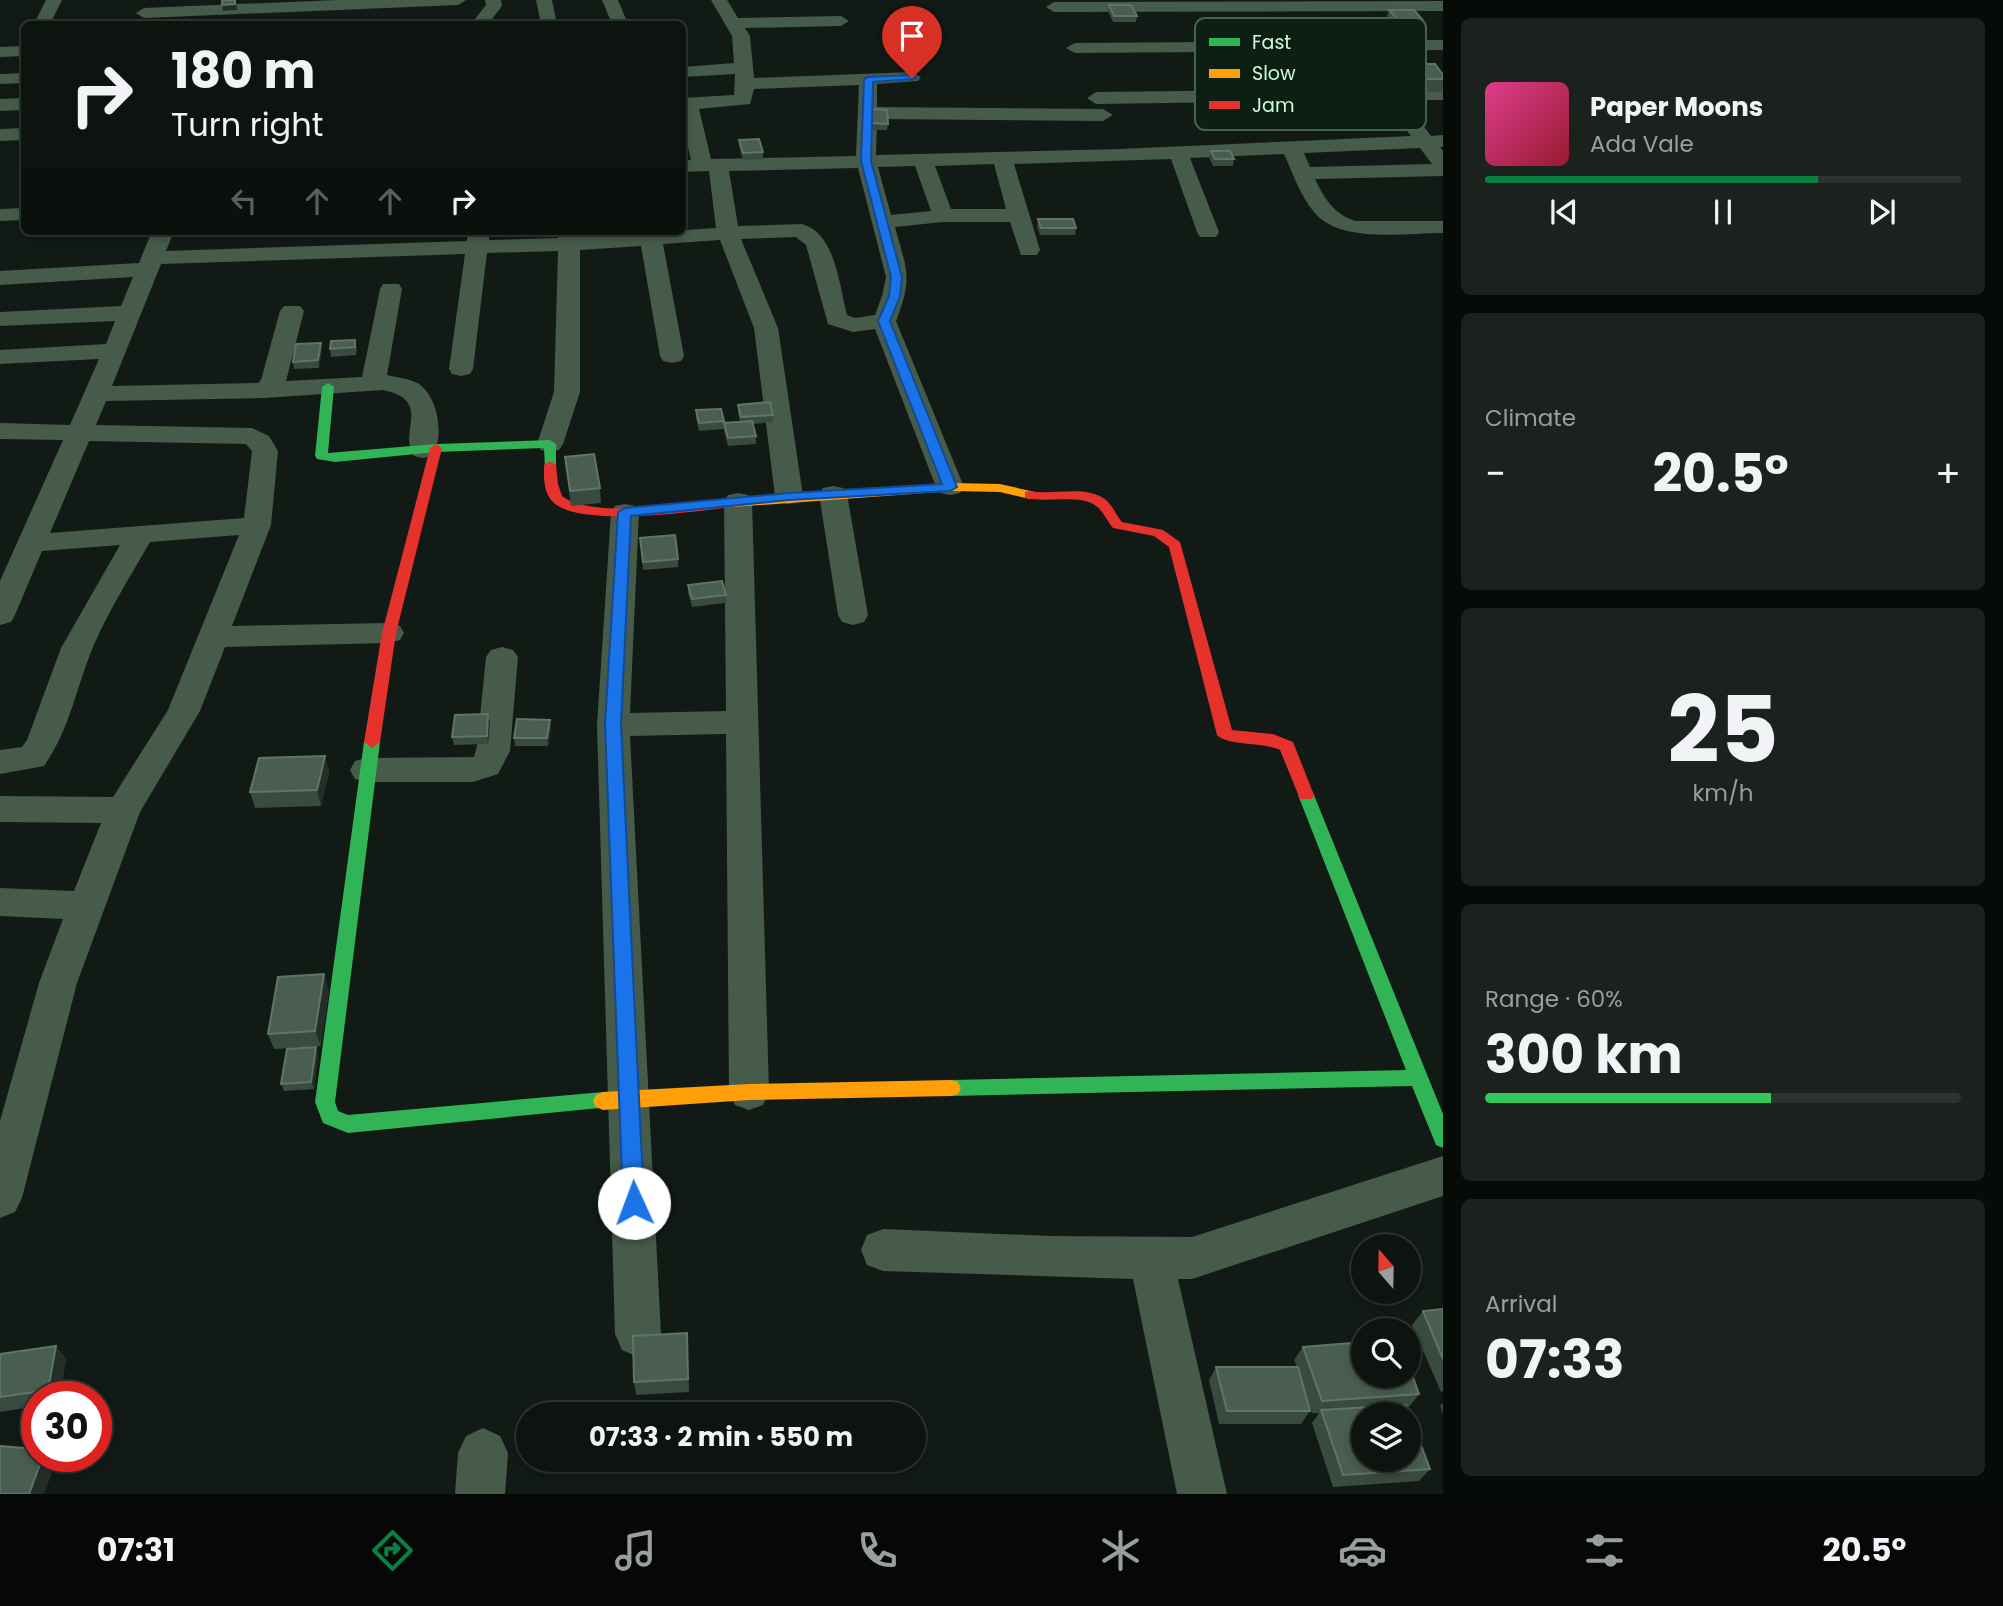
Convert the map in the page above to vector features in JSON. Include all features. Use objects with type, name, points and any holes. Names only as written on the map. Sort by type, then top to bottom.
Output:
[{"type":"street","points":[[44,21],[54,0]]},
{"type":"street","points":[[143,13],[458,0]]},
{"type":"street","points":[[483,21],[494,6],[493,0]]},
{"type":"street","points":[[544,0],[548,21]]},
{"type":"street","points":[[611,0],[619,21]]},
{"type":"street","points":[[686,104],[743,100],[741,36],[719,0]]},
{"type":"street","points":[[1195,51],[1077,55],[1053,4],[1408,3],[1443,6]]},
{"type":"street","points":[[733,23],[841,21]]},
{"type":"street","points":[[0,52],[21,51]]},
{"type":"street","points":[[686,72],[744,76],[912,78]]},
{"type":"street","points":[[0,79],[21,78]]},
{"type":"street","points":[[868,79],[866,161],[897,277],[894,296],[884,321],[950,487]]},
{"type":"street","points":[[867,113],[1096,99],[1195,98]]},
{"type":"street","points":[[1096,99],[1120,155]]},
{"type":"street","points":[[0,105],[21,104]]},
{"type":"street","points":[[686,108],[701,165],[766,328],[789,496]]},
{"type":"street","points":[[0,135],[21,134]]},
{"type":"street","points":[[701,165],[1120,155],[1433,141],[1443,164]]},
{"type":"street","points":[[1292,149],[1322,212],[1339,224],[1353,227],[1443,228]]},
{"type":"street","points":[[1178,152],[1208,232]]},
{"type":"street","points":[[1003,157],[1029,250]]},
{"type":"street","points":[[923,159],[943,216]]},
{"type":"street","points":[[1304,173],[1443,170]]},
{"type":"street","points":[[0,215],[21,214]]},
{"type":"street","points":[[882,222],[943,216],[1019,215]]},
{"type":"street","points":[[0,278],[477,239],[569,237],[651,240],[778,230],[802,231],[816,242],[836,319],[853,325],[884,321]]},
{"type":"street","points":[[0,615],[115,351],[162,235]]},
{"type":"street","points":[[278,254],[284,235]]},
{"type":"street","points":[[569,237],[567,392],[550,444],[552,492],[556,499],[574,509],[625,512],[789,496],[950,487],[1020,490],[1038,498],[1095,499],[1105,506],[1110,518],[1120,527],[1154,530],[1175,545],[1225,735],[1238,739],[1271,739],[1287,746],[1443,1139]]},
{"type":"street","points":[[461,369],[477,239]]},
{"type":"street","points":[[651,240],[671,356]]},
{"type":"street","points":[[380,383],[374,377],[373,370],[391,289]]},
{"type":"street","points":[[264,390],[272,383],[292,311]]},
{"type":"street","points":[[0,319],[131,313]]},
{"type":"street","points":[[0,357],[115,351]]},
{"type":"street","points":[[96,394],[264,390],[380,383],[410,389],[420,396],[424,408],[429,449],[388,633],[367,770],[325,1102],[330,1117],[348,1124],[631,1098],[748,1092],[1419,1078]]},
{"type":"street","points":[[328,387],[321,456],[335,458],[429,449],[550,444]]},
{"type":"street","points":[[0,430],[252,436],[260,442],[265,451],[257,525],[184,711],[123,810],[58,983],[0,1198]]},
{"type":"street","points":[[833,494],[853,615]]},
{"type":"street","points":[[737,501],[748,1092]]},
{"type":"street","points":[[625,512],[613,724],[631,1098],[638,1334]]},
{"type":"street","points":[[30,543],[257,525]]},
{"type":"street","points":[[0,762],[32,758],[43,745],[76,651],[90,621],[140,534]]},
{"type":"street","points":[[213,637],[388,633]]},
{"type":"street","points":[[367,770],[473,770],[485,767],[492,759],[495,746],[502,657]]},
{"type":"street","points":[[613,724],[741,722]]},
{"type":"street","points":[[0,809],[123,810]]},
{"type":"street","points":[[0,902],[87,906]]},
{"type":"street","points":[[883,1250],[1050,1257],[1192,1258],[1443,1176]]},
{"type":"street","points":[[1151,1257],[1202,1494]]},
{"type":"building","points":[[222,0],[235,0],[235,4],[222,5]]},
{"type":"building","points":[[1109,5],[1131,5],[1137,16],[1114,16]]},
{"type":"building","points":[[1389,10],[1414,10],[1421,18],[1396,18]]},
{"type":"building","points":[[1426,64],[1435,64],[1443,79],[1426,79]]},
{"type":"building","points":[[871,109],[887,110],[888,124],[872,123]]},
{"type":"building","points":[[759,139],[763,152],[743,153],[739,140]]},
{"type":"building","points":[[1211,151],[1230,151],[1234,159],[1215,159]]},
{"type":"building","points":[[1038,219],[1073,219],[1076,228],[1041,228]]},
{"type":"building","points":[[355,340],[355,347],[330,349],[331,341]]},
{"type":"building","points":[[321,343],[318,360],[293,362],[296,344]]},
{"type":"building","points":[[770,402],[773,415],[741,417],[738,405]]},
{"type":"building","points":[[721,409],[724,421],[699,423],[696,410]]},
{"type":"building","points":[[752,421],[756,436],[728,438],[724,423]]},
{"type":"building","points":[[594,454],[600,488],[570,491],[565,457]]},
{"type":"building","points":[[675,535],[678,559],[643,562],[640,538]]},
{"type":"building","points":[[722,581],[726,595],[692,599],[688,585]]},
{"type":"building","points":[[488,714],[487,736],[452,737],[455,715]]},
{"type":"building","points":[[517,719],[550,720],[547,738],[514,738]]},
{"type":"building","points":[[325,756],[317,790],[250,792],[259,758]]},
{"type":"building","points":[[324,974],[315,1031],[268,1034],[278,977]]},
{"type":"building","points":[[316,1047],[311,1082],[281,1084],[287,1049]]},
{"type":"building","points":[[1443,1309],[1443,1359],[1423,1311]]},
{"type":"building","points":[[687,1333],[688,1379],[634,1382],[633,1336]]},
{"type":"building","points":[[1351,1343],[1351,1388],[1417,1388],[1419,1394],[1322,1401],[1303,1347]]},
{"type":"building","points":[[56,1346],[50,1381],[21,1381],[21,1394],[0,1397],[0,1354]]},
{"type":"building","points":[[1216,1367],[1298,1367],[1310,1411],[1227,1411]]},
{"type":"building","points":[[1351,1408],[1351,1472],[1386,1472],[1343,1475],[1321,1410]]},
{"type":"building","points":[[1421,1445],[1430,1469],[1421,1470]]},
{"type":"building","points":[[0,1446],[21,1448],[21,1472],[37,1472],[29,1494],[0,1494]]},
{"type":"traffic: fast","points":[[328,387],[321,456],[335,458],[436,448],[550,444],[550,465]]},
{"type":"traffic: fast","points":[[372,742],[325,1102],[330,1117],[348,1124],[603,1101]]},
{"type":"traffic: fast","points":[[1306,795],[1443,1139]]},
{"type":"traffic: fast","points":[[951,1088],[1419,1078]]},
{"type":"traffic: slow","points":[[733,503],[953,487],[1000,488],[1030,495]]},
{"type":"traffic: slow","points":[[603,1101],[749,1092],[951,1088]]},
{"type":"traffic: jam","points":[[372,742],[389,633],[436,448]]},
{"type":"traffic: jam","points":[[550,465],[554,494],[559,501],[572,508],[616,512],[733,503]]},
{"type":"traffic: jam","points":[[1030,495],[1085,496],[1094,499],[1103,505],[1118,525],[1158,533],[1175,545],[1225,735],[1273,740],[1287,746],[1306,795]]},
{"type":"route","points":[[634,1203],[613,724],[625,512],[789,496],[950,487],[884,321],[894,296],[897,277],[866,161],[868,79],[912,78]]}]
